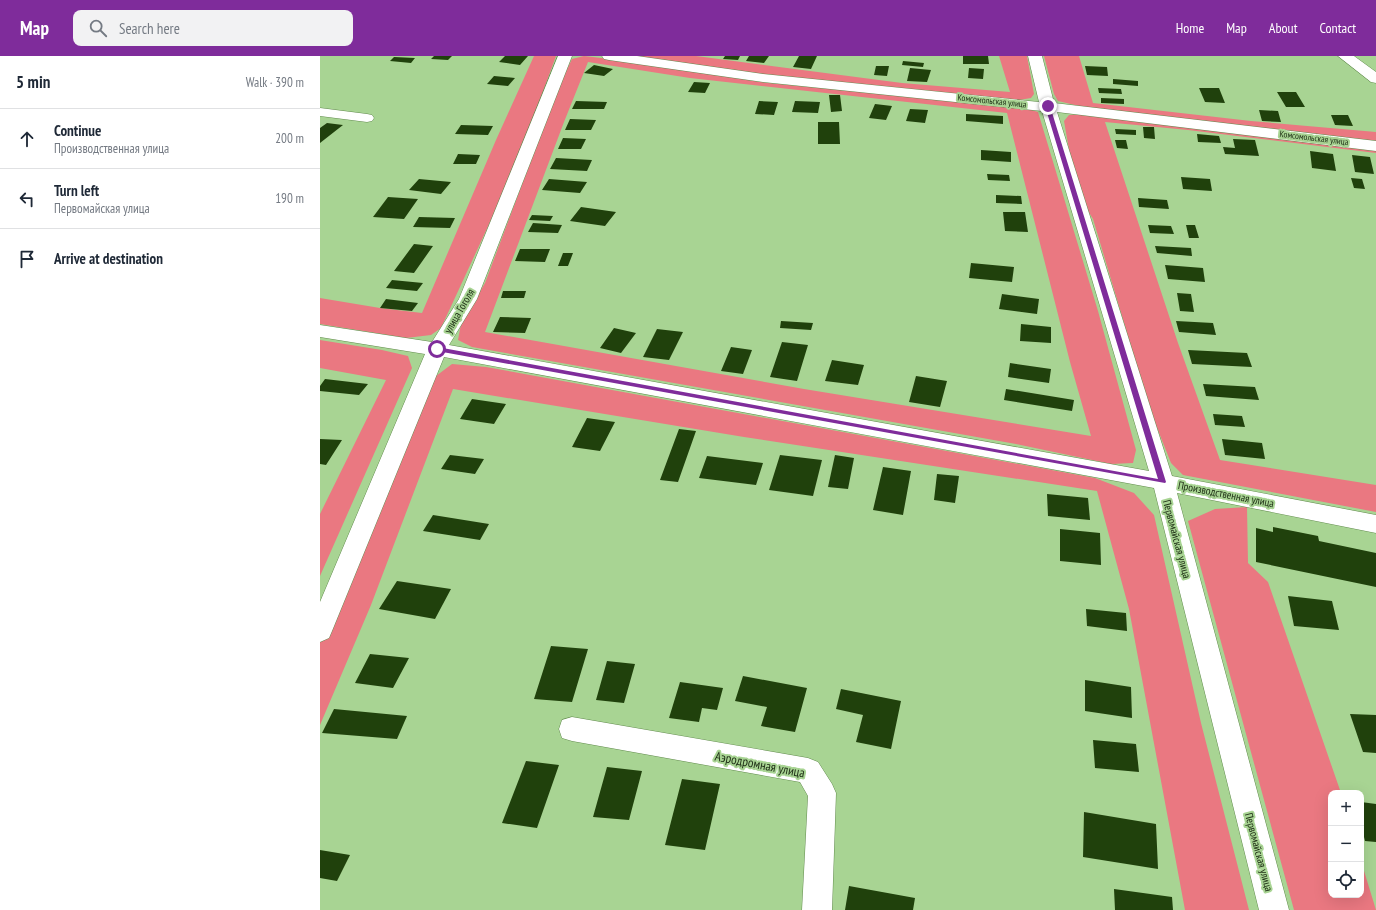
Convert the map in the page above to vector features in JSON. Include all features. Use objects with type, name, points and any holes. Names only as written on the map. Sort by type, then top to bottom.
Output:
[{"type":"street","name":"улица Гоголя","points":[[320,631],[437,349],[468,299],[565,56]]},
{"type":"street","name":"Комсомольская улица","points":[[609,56],[763,78],[1048,106],[1376,146]]},
{"type":"street","name":"Первомайская улица","points":[[1035,56],[1048,106],[1162,482],[1274,910]]},
{"type":"street","points":[[1345,56],[1376,79]]},
{"type":"street","points":[[320,112],[367,118]]},
{"type":"street","name":"Производственная улица","points":[[320,331],[437,349],[1162,482],[1376,524]]},
{"type":"street","name":"Аэродромная улица","points":[[572,729],[808,771],[822,793],[816,910]]},
{"type":"shaded area","points":[[534,56],[556,56],[516,166],[441,328],[431,335],[406,338],[320,324],[320,298],[422,313],[496,140]]},
{"type":"shaded area","points":[[584,56],[768,83],[1025,108],[1038,112],[1098,311],[1136,450],[1133,463],[1111,464],[1016,444],[472,347],[458,340],[461,324],[485,283],[559,86],[572,59]],"holes":[[[588,62],[690,78],[1007,113],[1070,362],[1091,436],[804,389],[485,332]]]},
{"type":"shaded area","points":[[627,56],[696,56],[902,83],[1010,92],[999,56],[1027,56],[1034,94],[1031,98],[1019,100],[763,75]]},
{"type":"shaded area","points":[[1044,56],[1079,56],[1093,103],[1251,121],[1376,132],[1376,141],[1092,109],[1058,101],[1054,94]]},
{"type":"shaded area","points":[[1082,114],[1376,148],[1376,153],[1188,130],[1105,122],[1178,343],[1220,460],[1376,485],[1376,512],[1183,475],[1171,463],[1150,410],[1093,219],[1082,201],[1071,161],[1064,121],[1069,115]]},
{"type":"shaded area","points":[[320,340],[382,350],[408,356],[412,368],[320,576],[320,514],[386,380],[320,368]]},
{"type":"shaded area","points":[[452,364],[486,367],[1095,478],[1134,493],[1154,515],[1201,723],[1249,910],[1185,910],[1129,609],[1097,491],[744,437],[453,389],[371,605],[320,725],[320,638],[432,379]]},
{"type":"shaded area","points":[[1247,507],[1248,563],[1268,582],[1340,790],[1328,790],[1328,898],[1364,898],[1364,871],[1376,910],[1294,910],[1188,521],[1215,509]]},
{"type":"building","points":[[434,56],[452,56],[448,60],[431,59]]},
{"type":"building","points":[[505,56],[528,56],[520,65],[499,62]]},
{"type":"building","points":[[725,56],[740,56],[738,60],[723,59]]},
{"type":"building","points":[[749,56],[769,56],[764,63],[746,61]]},
{"type":"building","points":[[799,56],[817,56],[811,69],[793,67]]},
{"type":"building","points":[[963,56],[988,56],[989,64],[963,64]]},
{"type":"building","points":[[394,57],[415,58],[411,63],[390,61]]},
{"type":"building","points":[[903,61],[924,63],[923,67],[902,65]]},
{"type":"building","points":[[594,65],[613,69],[604,76],[584,73]]},
{"type":"building","points":[[876,66],[889,66],[887,76],[874,75]]},
{"type":"building","points":[[1085,66],[1107,67],[1108,76],[1087,75]]},
{"type":"building","points":[[910,68],[931,70],[927,82],[907,81]]},
{"type":"building","points":[[969,68],[984,69],[983,79],[968,78]]},
{"type":"building","points":[[494,76],[515,78],[508,86],[487,84]]},
{"type":"building","points":[[1113,79],[1138,81],[1138,86],[1113,84]]},
{"type":"building","points":[[694,82],[710,83],[705,93],[688,92]]},
{"type":"building","points":[[1098,88],[1121,89],[1122,94],[1099,93]]},
{"type":"building","points":[[1199,88],[1219,88],[1225,103],[1205,102]]},
{"type":"building","points":[[1277,92],[1296,92],[1305,107],[1286,107]]},
{"type":"building","points":[[829,95],[840,95],[842,111],[831,112]]},
{"type":"building","points":[[1101,98],[1124,99],[1124,104],[1101,103]]},
{"type":"building","points":[[576,101],[607,102],[604,109],[572,109]]},
{"type":"building","points":[[759,101],[778,102],[774,115],[755,114]]},
{"type":"building","points":[[795,101],[820,102],[818,113],[792,112]]},
{"type":"building","points":[[875,104],[892,106],[886,120],[869,118]]},
{"type":"building","points":[[910,109],[928,110],[925,123],[906,121]]},
{"type":"building","points":[[1259,110],[1278,111],[1281,122],[1262,121]]},
{"type":"building","points":[[966,114],[1003,116],[1003,124],[966,121]]},
{"type":"building","points":[[1331,115],[1348,115],[1353,126],[1335,125]]},
{"type":"building","points":[[570,119],[596,120],[591,130],[565,130]]},
{"type":"building","points":[[818,122],[839,122],[840,144],[818,144]]},
{"type":"building","points":[[327,123],[343,125],[320,143],[320,128]]},
{"type":"building","points":[[461,125],[493,126],[488,135],[455,134]]},
{"type":"building","points":[[1143,127],[1154,127],[1155,139],[1144,138]]},
{"type":"building","points":[[1115,129],[1136,130],[1136,135],[1116,134]]},
{"type":"building","points":[[1197,134],[1219,136],[1221,143],[1198,142]]},
{"type":"building","points":[[563,138],[586,139],[581,149],[558,149]]},
{"type":"building","points":[[1233,139],[1255,140],[1259,156],[1225,154],[1223,147],[1235,148]]},
{"type":"building","points":[[1115,140],[1126,140],[1128,149],[1117,148]]},
{"type":"building","points":[[981,150],[1011,152],[1011,162],[981,160]]},
{"type":"building","points":[[1310,151],[1333,154],[1336,171],[1312,168]]},
{"type":"building","points":[[458,154],[480,155],[476,164],[453,164]]},
{"type":"building","points":[[1352,155],[1370,157],[1374,174],[1355,172]]},
{"type":"building","points":[[556,158],[592,160],[587,171],[550,169]]},
{"type":"building","points":[[987,174],[1009,175],[1010,181],[988,180]]},
{"type":"building","points":[[1181,177],[1210,179],[1212,191],[1183,189]]},
{"type":"building","points":[[1351,178],[1362,179],[1365,189],[1354,188]]},
{"type":"building","points":[[419,179],[451,182],[441,194],[409,190]]},
{"type":"building","points":[[549,179],[587,182],[580,193],[542,190]]},
{"type":"building","points":[[996,195],[1021,196],[1022,204],[996,203]]},
{"type":"building","points":[[388,197],[418,199],[404,219],[373,217]]},
{"type":"building","points":[[1138,198],[1167,200],[1169,209],[1139,207]]},
{"type":"building","points":[[581,207],[616,212],[605,226],[570,221]]},
{"type":"building","points":[[1003,212],[1025,212],[1028,232],[1005,231]]},
{"type":"building","points":[[532,215],[553,216],[550,221],[529,220]]},
{"type":"building","points":[[419,217],[455,218],[450,228],[413,227]]},
{"type":"building","points":[[533,223],[562,225],[558,233],[528,232]]},
{"type":"building","points":[[1148,225],[1171,226],[1174,234],[1150,233]]},
{"type":"building","points":[[1186,225],[1195,225],[1199,238],[1189,238]]},
{"type":"building","points":[[414,244],[433,246],[414,273],[394,271]]},
{"type":"building","points":[[1155,246],[1191,248],[1192,256],[1157,253]]},
{"type":"building","points":[[520,249],[550,249],[545,262],[515,261]]},
{"type":"building","points":[[563,253],[573,253],[568,266],[558,266]]},
{"type":"building","points":[[971,263],[1014,267],[1012,282],[969,278]]},
{"type":"building","points":[[1165,265],[1203,268],[1205,282],[1168,279]]},
{"type":"building","points":[[392,280],[423,283],[417,291],[386,288]]},
{"type":"building","points":[[503,291],[526,291],[524,298],[501,298]]},
{"type":"building","points":[[1177,293],[1191,294],[1194,312],[1180,311]]},
{"type":"building","points":[[1002,294],[1039,299],[1037,314],[999,309]]},
{"type":"building","points":[[386,299],[418,303],[412,311],[380,308]]},
{"type":"building","points":[[500,317],[531,318],[525,333],[493,332]]},
{"type":"building","points":[[781,321],[813,323],[811,330],[780,328]]},
{"type":"building","points":[[1176,321],[1213,323],[1216,335],[1179,332]]},
{"type":"building","points":[[1021,324],[1051,327],[1051,343],[1020,341]]},
{"type":"building","points":[[614,328],[636,333],[621,353],[600,348]]},
{"type":"building","points":[[657,329],[683,332],[669,360],[643,357]]},
{"type":"building","points":[[782,342],[808,345],[797,381],[770,377]]},
{"type":"building","points":[[731,347],[752,350],[743,374],[721,371]]},
{"type":"building","points":[[1188,350],[1247,353],[1252,367],[1192,364]]},
{"type":"building","points":[[832,360],[864,365],[858,385],[825,381]]},
{"type":"building","points":[[1010,363],[1051,369],[1049,383],[1008,377]]},
{"type":"building","points":[[916,376],[947,381],[940,407],[909,402]]},
{"type":"building","points":[[325,379],[368,384],[359,395],[320,391],[320,386]]},
{"type":"building","points":[[1203,384],[1255,387],[1259,400],[1206,396]]},
{"type":"building","points":[[1006,389],[1074,400],[1072,411],[1004,400]]},
{"type":"building","points":[[472,399],[506,404],[494,424],[460,419]]},
{"type":"building","points":[[1213,414],[1242,416],[1245,427],[1215,425]]},
{"type":"building","points":[[587,418],[615,422],[600,451],[572,447]]},
{"type":"building","points":[[679,429],[696,431],[678,482],[660,480]]},
{"type":"building","points":[[320,439],[342,440],[326,465],[320,464]]},
{"type":"building","points":[[1222,439],[1262,443],[1265,459],[1225,455]]},
{"type":"building","points":[[450,455],[484,459],[475,474],[441,469]]},
{"type":"building","points":[[780,455],[822,460],[813,496],[769,490]]},
{"type":"building","points":[[835,455],[854,458],[848,489],[828,487]]},
{"type":"building","points":[[707,456],[763,463],[756,485],[699,478]]},
{"type":"building","points":[[883,467],[911,471],[903,515],[873,510]]},
{"type":"building","points":[[937,474],[959,476],[955,503],[934,500]]},
{"type":"building","points":[[1047,494],[1088,498],[1090,520],[1048,516]]},
{"type":"building","points":[[433,515],[489,524],[480,540],[423,531]]},
{"type":"building","points":[[1273,527],[1318,536],[1319,541],[1376,553],[1376,587],[1256,562],[1256,528],[1273,532]]},
{"type":"building","points":[[1060,529],[1100,533],[1101,565],[1060,561]]},
{"type":"building","points":[[397,581],[451,589],[435,619],[379,609]]},
{"type":"building","points":[[1288,596],[1332,601],[1339,630],[1294,626]]},
{"type":"building","points":[[1086,609],[1126,613],[1127,631],[1087,626]]},
{"type":"building","points":[[551,646],[588,649],[572,702],[534,699]]},
{"type":"building","points":[[370,654],[409,658],[393,688],[355,683]]},
{"type":"building","points":[[607,661],[635,664],[624,703],[596,700]]},
{"type":"building","points":[[743,676],[807,688],[795,732],[761,726],[767,707],[735,701]]},
{"type":"building","points":[[1085,680],[1131,687],[1132,718],[1085,711]]},
{"type":"building","points":[[680,682],[723,688],[717,710],[702,708],[699,722],[669,718]]},
{"type":"building","points":[[841,689],[901,701],[891,749],[856,742],[863,715],[836,709]]},
{"type":"building","points":[[334,709],[407,716],[397,739],[322,733]]},
{"type":"building","points":[[1350,714],[1376,715],[1376,753],[1363,752]]},
{"type":"building","points":[[1093,740],[1136,744],[1139,772],[1095,768]]},
{"type":"building","points":[[526,761],[559,765],[537,828],[502,823]]},
{"type":"building","points":[[607,767],[642,771],[629,820],[593,817]]},
{"type":"building","points":[[682,779],[720,784],[705,850],[665,845]]},
{"type":"building","points":[[1364,802],[1376,804],[1376,842],[1365,841]]},
{"type":"building","points":[[1084,812],[1156,824],[1158,869],[1083,857]]},
{"type":"building","points":[[320,850],[350,855],[337,881],[320,878]]},
{"type":"building","points":[[849,886],[915,898],[913,910],[845,910]]},
{"type":"building","points":[[1114,889],[1172,897],[1173,910],[1115,910]]},
{"type":"route","points":[[437,349],[1162,482],[1048,106]]}]
